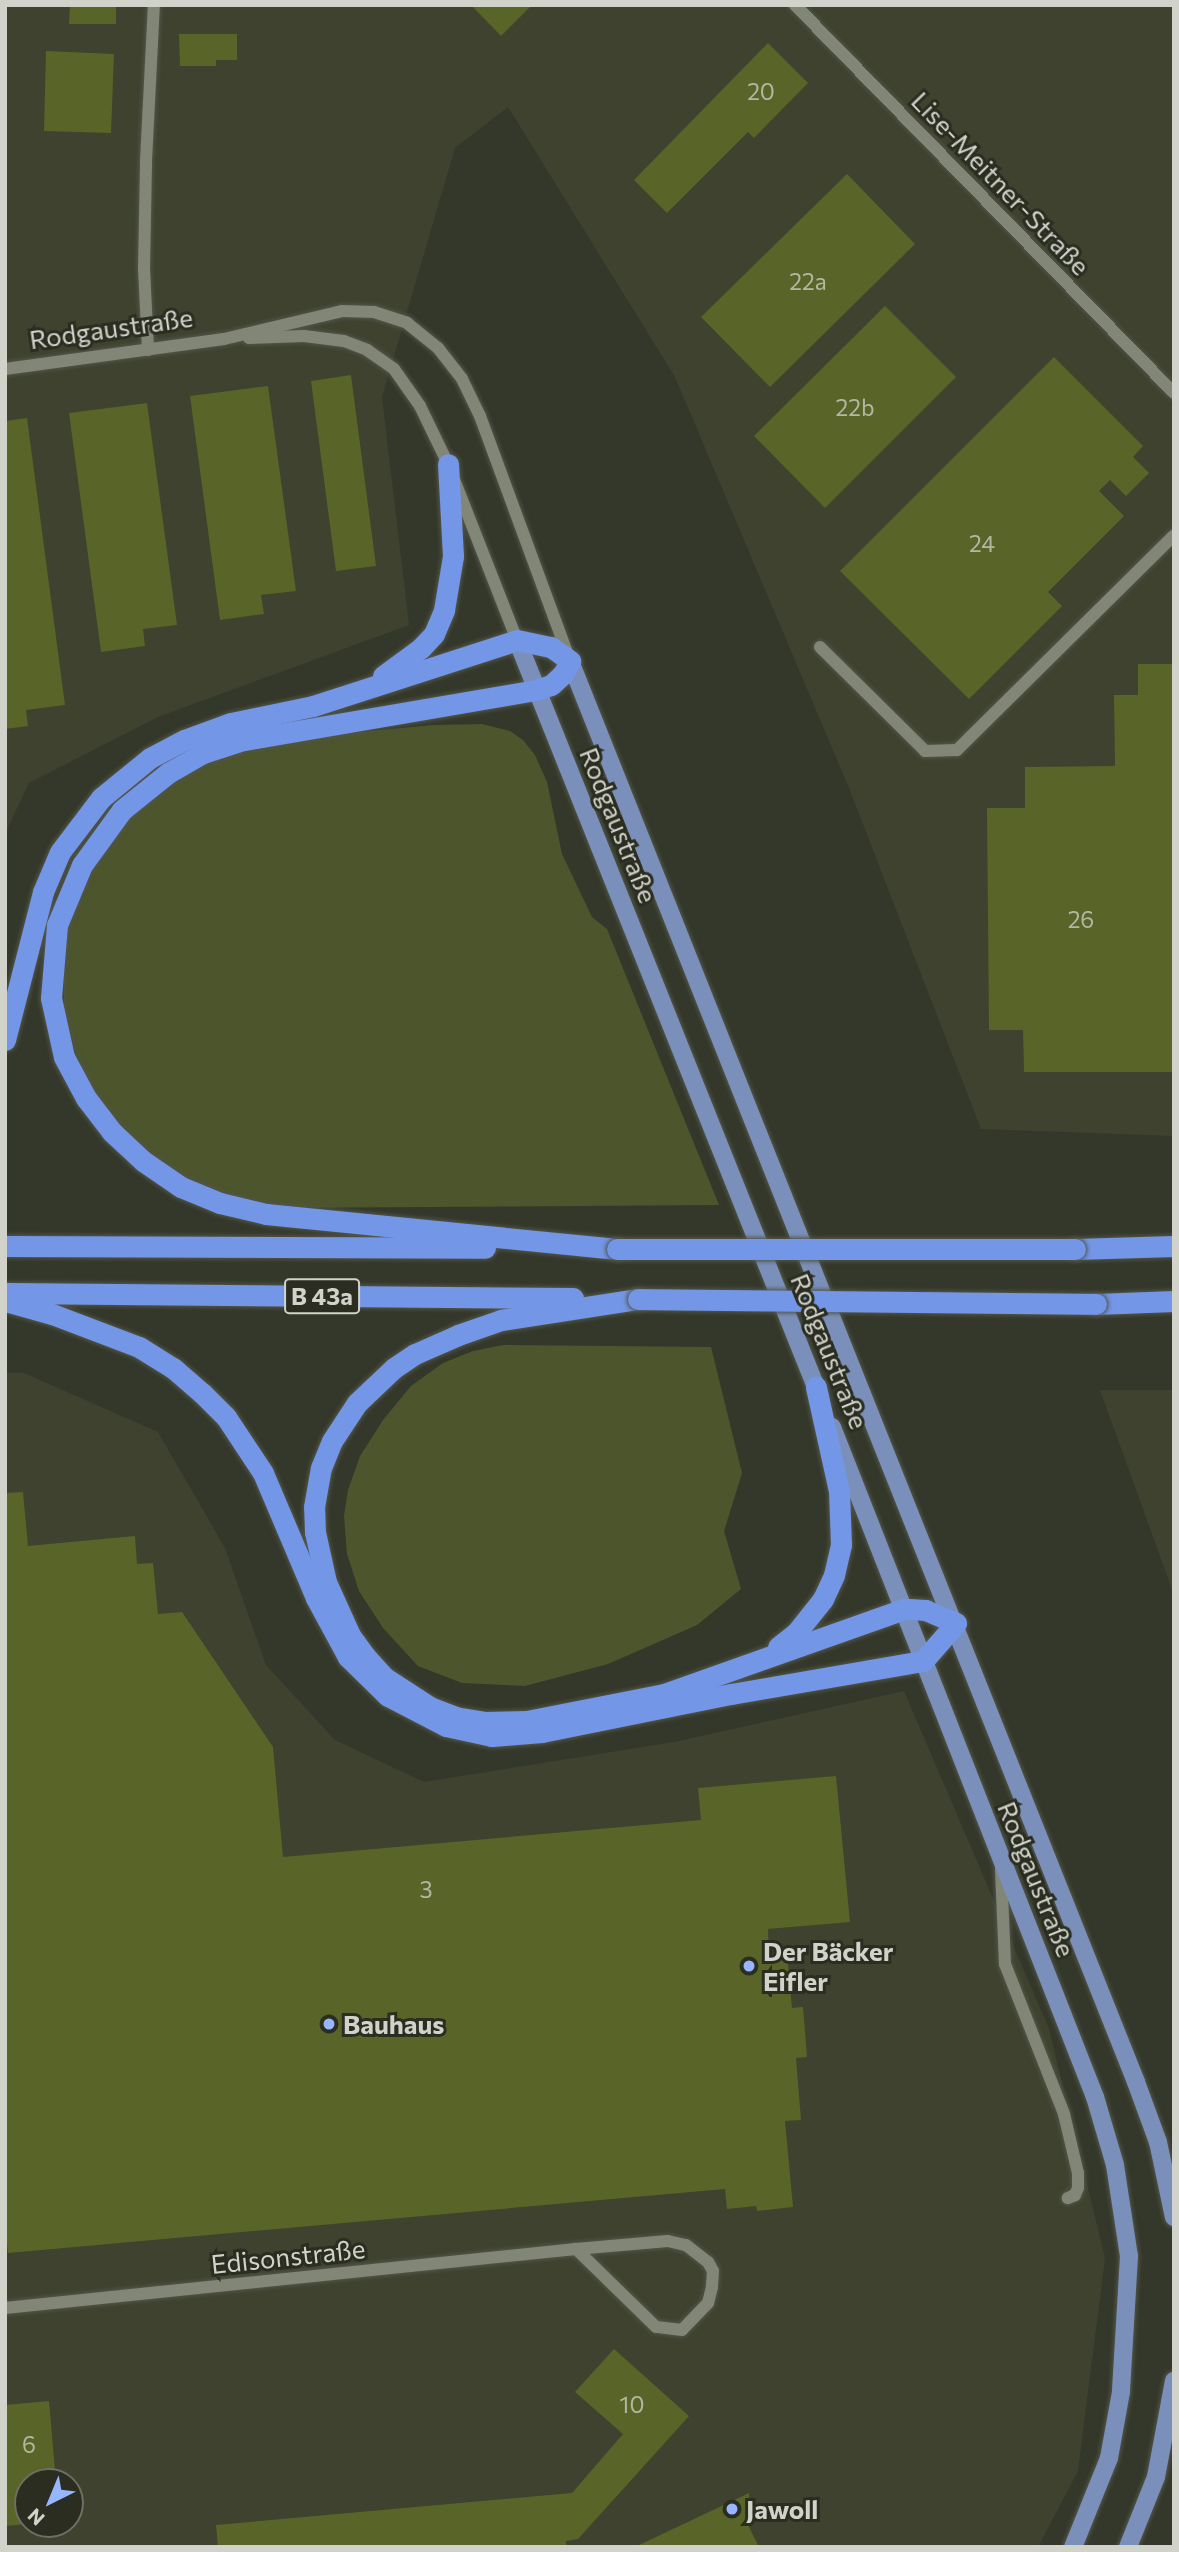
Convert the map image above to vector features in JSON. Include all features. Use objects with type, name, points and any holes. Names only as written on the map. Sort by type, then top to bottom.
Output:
[{"type":"highway","points":[[355,692],[402,664],[421,648],[433,634],[444,610],[453,556],[448,464]]},
{"type":"highway","points":[[5,1040],[43,892],[60,852],[101,798],[150,758],[184,740],[231,723],[313,706],[517,640],[551,647],[570,661],[563,674],[551,685],[536,690],[243,740],[203,753],[168,773],[122,810],[82,865],[57,925],[51,998],[64,1057],[86,1098],[112,1132],[135,1154],[181,1187],[220,1203],[266,1213],[617,1249]]},
{"type":"highway","name":"B 43a","points":[[5,1246],[617,1249],[1075,1249],[1174,1246]]},
{"type":"highway","name":"B 43a","points":[[5,1293],[1096,1304],[1174,1301]]},
{"type":"highway","points":[[5,1301],[52,1314],[139,1347],[173,1368],[202,1393],[226,1418],[263,1473],[316,1598],[348,1657],[388,1696],[446,1727],[492,1736],[542,1732],[731,1694],[923,1661],[956,1623],[926,1611],[904,1609],[664,1694],[527,1721],[486,1722],[456,1717],[430,1707],[384,1678],[350,1635],[326,1582],[314,1520],[321,1468],[342,1423],[374,1385],[415,1354],[501,1320],[638,1299]]},
{"type":"highway","points":[[766,1656],[796,1633],[823,1599],[834,1575],[841,1545],[839,1491],[816,1387]]},
{"type":"main road","name":"Rodgaustraße","points":[[517,640],[904,1609],[1095,2097],[1115,2165],[1129,2256],[1121,2392],[1109,2458],[1073,2547]]},
{"type":"main road","name":"Rodgaustraße","points":[[570,661],[956,1623],[1136,2082],[1158,2142],[1174,2217]]},
{"type":"main road","points":[[1128,2547],[1156,2477],[1174,2381]]},
{"type":"street","points":[[148,350],[146,175],[154,5]]},
{"type":"street","name":"Lise-Meitner-Straße","points":[[795,5],[1174,393]]},
{"type":"street","name":"Rodgaustraße","points":[[5,369],[224,339],[342,311],[374,312],[407,323],[438,348],[462,379],[480,416],[570,661]]},
{"type":"street","name":"Rodgaustraße","points":[[224,339],[304,336],[344,341],[367,349],[388,364],[407,384],[448,464],[517,640]]},
{"type":"street","points":[[820,647],[925,751],[957,750],[1174,535]]},
{"type":"street","points":[[1001,1858],[1005,1964],[1064,2114],[1078,2173],[1078,2188],[1075,2195],[1068,2198]]},
{"type":"street","name":"Edisonstraße","points":[[5,2308],[576,2249],[668,2241],[686,2245],[700,2253],[713,2271],[708,2303],[697,2318],[681,2330],[656,2327],[576,2249]]},
{"type":"shaded area","points":[[5,5],[1174,5],[1174,1136],[981,1129],[849,788],[675,377],[508,107],[455,148],[382,397],[409,625],[158,717],[29,783],[5,834]]},
{"type":"shaded area","points":[[5,1373],[24,1373],[158,1432],[225,1548],[266,1665],[335,1740],[424,1782],[674,1742],[904,1691],[1049,2029],[1105,2258],[1078,2471],[1038,2547],[5,2547]]},
{"type":"shaded area","points":[[1100,1390],[1174,1390],[1174,1595]]},
{"type":"green space","points":[[482,724],[510,731],[523,740],[535,755],[547,782],[562,854],[592,917],[607,929],[719,1205],[266,1208],[181,1179],[145,1154],[117,1126],[92,1091],[75,1052],[64,1006],[64,934],[86,873],[126,818],[172,781],[207,761],[248,748],[329,735],[433,725]]},
{"type":"green space","points":[[503,1345],[711,1347],[742,1473],[724,1531],[741,1589],[697,1625],[608,1664],[525,1686],[462,1683],[418,1666],[383,1628],[359,1591],[347,1554],[344,1516],[348,1490],[360,1456],[383,1420],[411,1386],[443,1363],[473,1351]]},
{"type":"building","points":[[70,5],[116,5],[116,24],[69,24]]},
{"type":"building","points":[[471,5],[532,5],[501,36]]},
{"type":"building","points":[[179,34],[237,34],[237,60],[216,60],[216,66],[180,66]]},
{"type":"building","points":[[768,43],[808,83],[754,138],[748,132],[667,213],[634,180]]},
{"type":"building","points":[[46,51],[114,54],[111,133],[44,131]]},
{"type":"building","points":[[847,174],[915,244],[770,387],[701,317]]},
{"type":"building","points":[[885,306],[956,377],[825,508],[754,436]]},
{"type":"building","points":[[1054,357],[1143,446],[1133,457],[1149,473],[1126,496],[1110,480],[1099,491],[1124,516],[1048,592],[1062,606],[969,699],[840,571]]},
{"type":"building","points":[[351,375],[376,566],[336,571],[311,381]]},
{"type":"building","points":[[268,386],[296,591],[261,595],[264,614],[220,620],[190,396]]},
{"type":"building","points":[[147,403],[177,625],[143,629],[145,646],[101,652],[69,413]]},
{"type":"building","points":[[27,418],[65,705],[26,710],[28,726],[5,729],[5,421]]},
{"type":"building","points":[[1138,664],[1174,664],[1174,1072],[1024,1072],[1023,1030],[989,1030],[987,808],[1025,808],[1025,767],[1115,766],[1114,695],[1138,695]]},
{"type":"building","points":[[23,1492],[28,1546],[135,1536],[137,1564],[153,1563],[158,1614],[182,1612],[273,1747],[283,1857],[701,1820],[698,1788],[836,1776],[850,1922],[768,1929],[769,1955],[787,1953],[792,2008],[803,2007],[807,2057],[796,2058],[801,2120],[785,2121],[793,2207],[757,2211],[756,2206],[727,2209],[725,2189],[8,2253],[5,2225],[5,1493]]},
{"type":"building","points":[[614,2349],[689,2416],[578,2539],[566,2541],[566,2547],[218,2547],[216,2525],[572,2493],[623,2434],[575,2392]]},
{"type":"building","points":[[49,2401],[55,2468],[14,2468],[14,2525],[5,2526],[5,2405]]},
{"type":"building","name":"Jawoll","points":[[749,2493],[748,2525],[759,2547],[635,2547]]},
{"type":"place","name":"Der Bäcker Eifler","points":[[749,1966]]},
{"type":"place","name":"Bauhaus","points":[[329,2024]]},
{"type":"place","name":"Jawoll","points":[[732,2509]]}]
